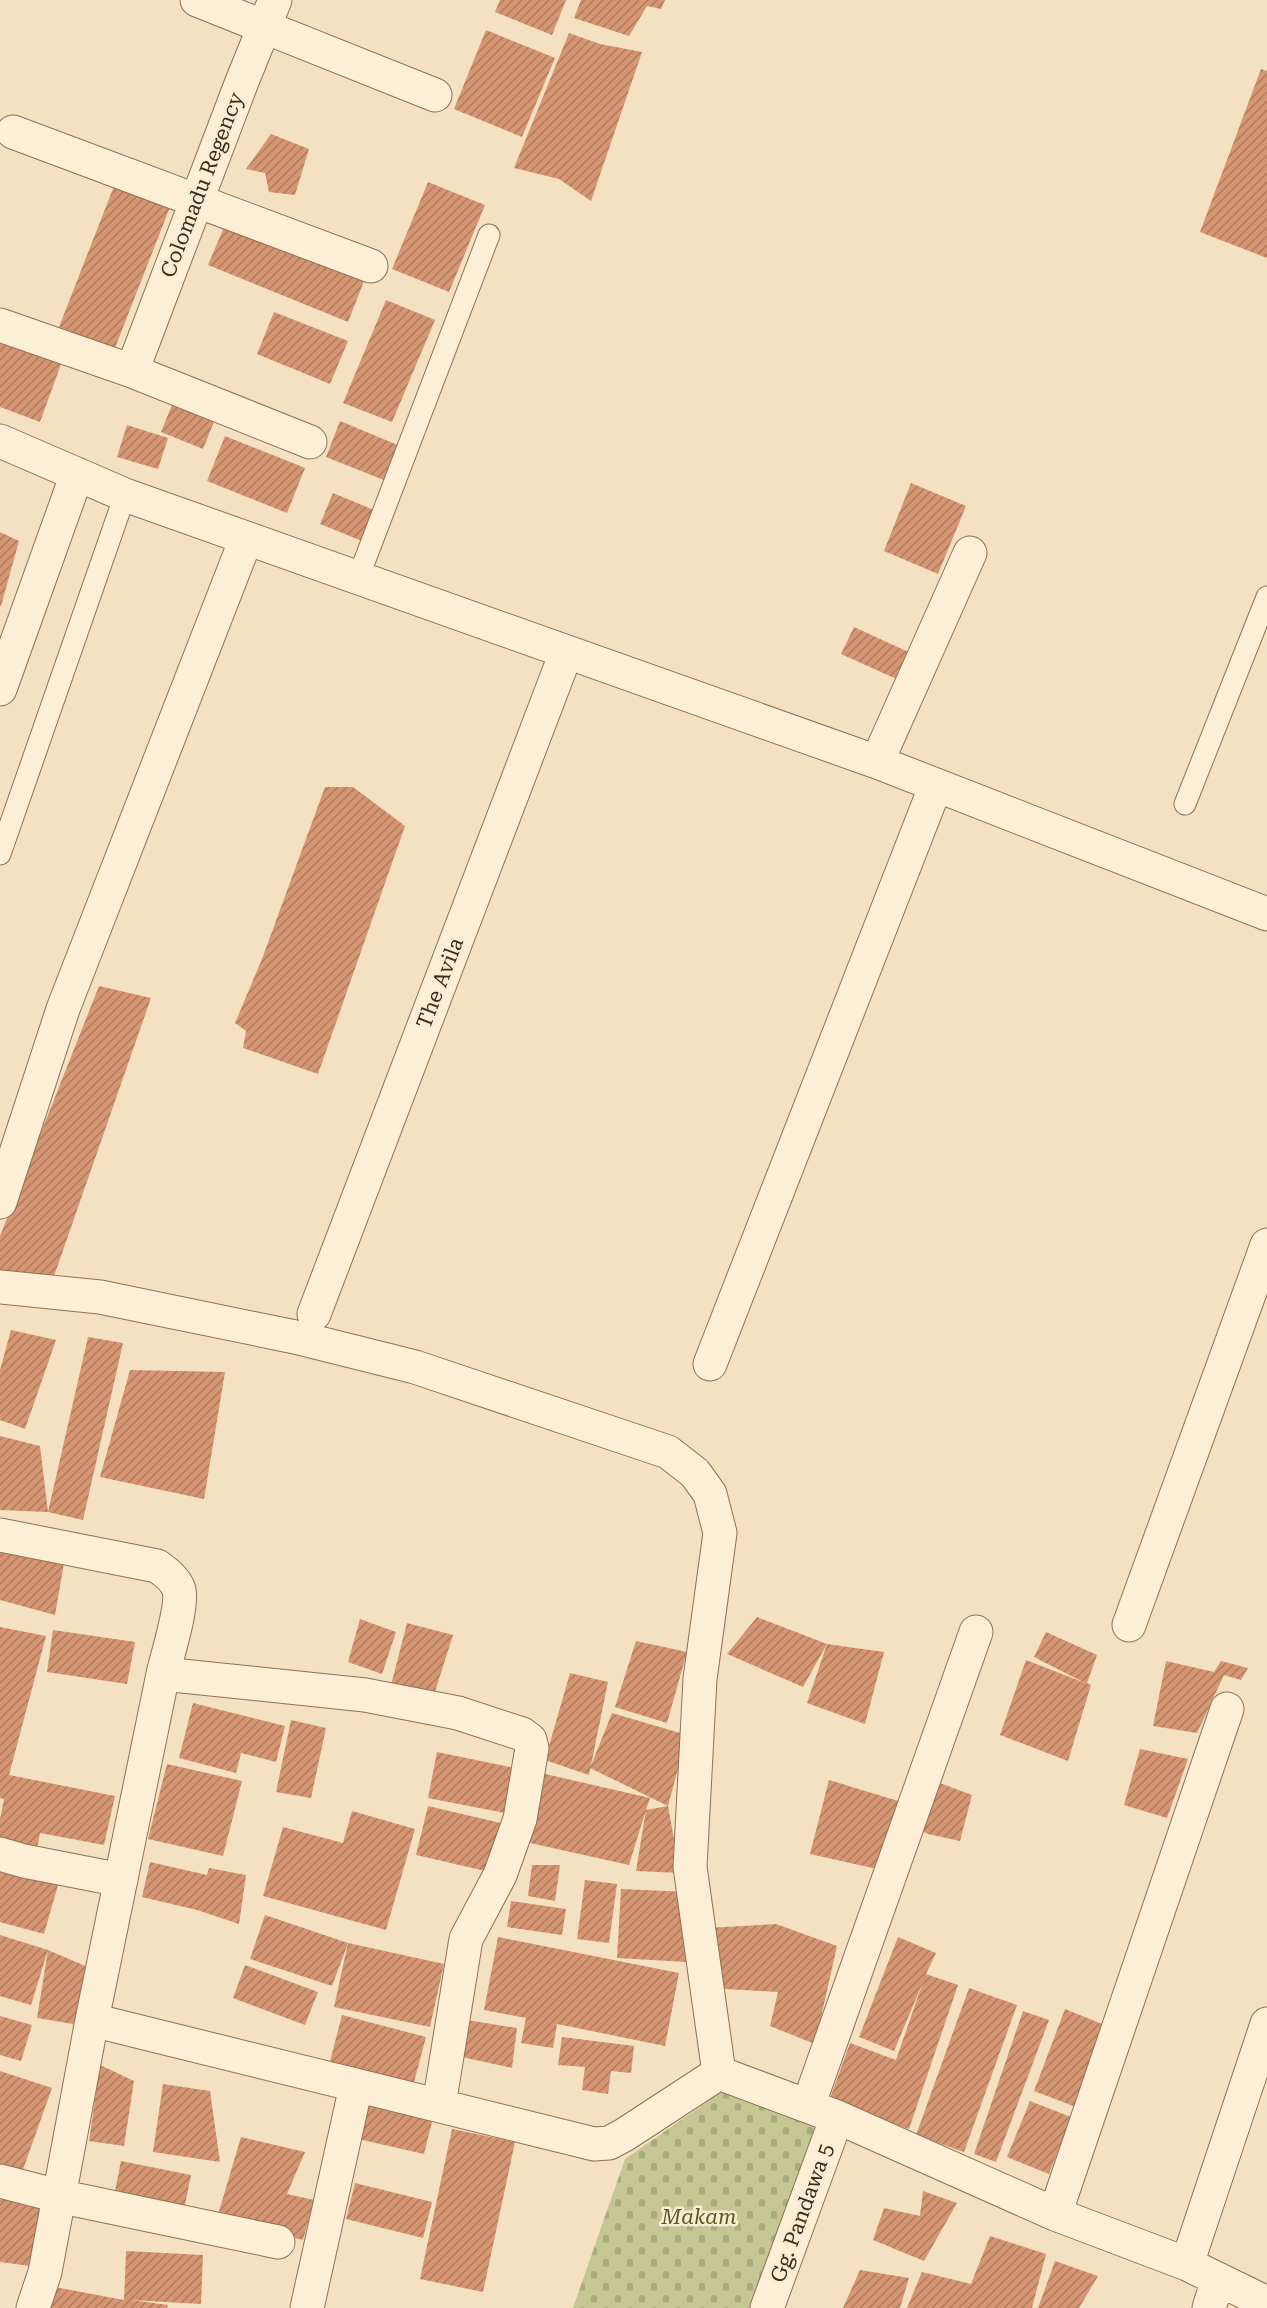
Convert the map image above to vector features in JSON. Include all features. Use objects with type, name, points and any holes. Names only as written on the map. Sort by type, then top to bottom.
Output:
[{"type":"street","points":[[197,0],[270,13],[435,95]]},
{"type":"street","name":"Colomadu Regency","points":[[132,371],[270,13]]},
{"type":"street","points":[[13,132],[371,266]]},
{"type":"street","points":[[0,325],[132,371],[309,442]]},
{"type":"street","points":[[0,441],[125,495],[878,762],[1267,914]]},
{"type":"street","points":[[0,689],[77,474]]},
{"type":"street","points":[[0,1202],[63,1009],[246,539]]},
{"type":"street","points":[[878,762],[970,553]]},
{"type":"street","name":"The Avila","points":[[314,1314],[566,653]]},
{"type":"street","points":[[710,1364],[936,785]]},
{"type":"street","points":[[1129,1625],[1267,1245]]},
{"type":"street","points":[[0,1287],[100,1297],[295,1337],[416,1367],[668,1452],[695,1473],[710,1494],[720,1533],[700,1678],[690,1867],[718,2073]]},
{"type":"street","points":[[0,1535],[157,1566],[170,1576],[179,1591],[176,1622],[163,1674],[92,2020],[45,2272],[33,2308]]},
{"type":"street","name":"Gg. Pandawa 5","points":[[767,2308],[822,2112],[976,1632]]},
{"type":"street","points":[[163,1674],[365,1695],[458,1713],[522,1734],[530,1740],[532,1748],[520,1819],[500,1875],[466,1939],[439,2105]]},
{"type":"street","points":[[1056,2214],[1227,1709]]},
{"type":"street","points":[[0,1854],[24,1861],[121,1880]]},
{"type":"street","points":[[92,2020],[594,2144],[609,2143],[718,2073]]},
{"type":"street","points":[[1187,2264],[1267,2024]]},
{"type":"street","points":[[718,2073],[822,2112],[1056,2214],[1187,2264],[1214,2294],[1267,2303]]},
{"type":"street","points":[[307,2308],[356,2086]]},
{"type":"street","points":[[0,2181],[58,2196],[278,2242]]},
{"type":"lane","points":[[358,578],[489,235]]},
{"type":"lane","points":[[0,854],[125,495]]},
{"type":"lane","points":[[1185,804],[1267,597]]},
{"type":"green space","name":"Makam","points":[[726,2089],[827,2126],[761,2308],[573,2308],[625,2159]]},
{"type":"building","points":[[500,0],[566,0],[552,35],[495,12]]},
{"type":"building","points":[[581,0],[665,0],[661,9],[647,6],[629,36],[574,18]]},
{"type":"building","points":[[486,30],[555,58],[522,137],[454,109]]},
{"type":"building","points":[[569,33],[600,44],[642,52],[591,201],[559,179],[514,168]]},
{"type":"building","points":[[1261,69],[1267,71],[1267,258],[1200,232]]},
{"type":"building","points":[[271,134],[309,149],[295,195],[269,192],[265,173],[246,169]]},
{"type":"building","points":[[428,182],[485,205],[449,292],[392,269]]},
{"type":"building","points":[[114,186],[170,207],[115,348],[59,327]]},
{"type":"building","points":[[227,220],[366,276],[348,322],[208,265]]},
{"type":"building","points":[[386,300],[435,320],[392,422],[343,403]]},
{"type":"building","points":[[274,312],[348,341],[330,384],[257,354]]},
{"type":"building","points":[[0,334],[64,356],[40,422],[0,407]]},
{"type":"building","points":[[176,395],[218,412],[203,449],[161,432]]},
{"type":"building","points":[[340,421],[400,446],[386,481],[326,457]]},
{"type":"building","points":[[127,425],[168,438],[158,469],[117,457]]},
{"type":"building","points":[[225,436],[305,468],[287,513],[207,481]]},
{"type":"building","points":[[911,483],[966,506],[938,574],[884,551]]},
{"type":"building","points":[[333,493],[374,510],[362,541],[320,524]]},
{"type":"building","points":[[0,532],[19,541],[1,606],[0,606]]},
{"type":"building","points":[[854,627],[913,654],[901,681],[841,654]]},
{"type":"building","points":[[325,787],[353,787],[405,826],[318,1074],[243,1048],[246,1031],[235,1023],[262,959]]},
{"type":"building","points":[[99,986],[151,998],[53,1279],[0,1270],[0,1236]]},
{"type":"building","points":[[11,1330],[56,1340],[25,1429],[0,1420],[0,1370]]},
{"type":"building","points":[[88,1337],[123,1343],[83,1520],[48,1512]]},
{"type":"building","points":[[130,1370],[225,1372],[204,1499],[100,1477]]},
{"type":"building","points":[[0,1436],[40,1446],[48,1512],[0,1510]]},
{"type":"building","points":[[0,1548],[65,1557],[55,1615],[0,1600]]},
{"type":"building","points":[[757,1617],[827,1644],[803,1687],[727,1654]]},
{"type":"building","points":[[360,1619],[396,1632],[382,1674],[348,1662]]},
{"type":"building","points":[[407,1623],[453,1635],[433,1698],[390,1689]]},
{"type":"building","points":[[0,1627],[46,1636],[9,1775],[115,1796],[104,1845],[40,1833],[37,1849],[0,1842],[0,1819],[4,1799],[0,1798]]},
{"type":"building","points":[[53,1630],[135,1642],[127,1684],[47,1672]]},
{"type":"building","points":[[1046,1632],[1097,1655],[1087,1683],[1091,1685],[1068,1761],[1000,1735],[1026,1660],[1085,1683],[1034,1657]]},
{"type":"building","points":[[636,1641],[687,1652],[667,1723],[615,1707]]},
{"type":"building","points":[[827,1644],[884,1652],[865,1724],[807,1703]]},
{"type":"building","points":[[1166,1661],[1214,1672],[1221,1661],[1248,1668],[1241,1680],[1224,1675],[1197,1733],[1153,1726]]},
{"type":"building","points":[[570,1673],[608,1682],[589,1775],[545,1760]]},
{"type":"building","points":[[193,1703],[285,1726],[276,1762],[241,1753],[236,1773],[179,1758]]},
{"type":"building","points":[[612,1713],[687,1735],[668,1806],[590,1768]]},
{"type":"building","points":[[291,1720],[326,1728],[311,1798],[276,1792]]},
{"type":"building","points":[[1140,1749],[1188,1759],[1167,1818],[1124,1805]]},
{"type":"building","points":[[437,1752],[524,1770],[515,1815],[428,1798]]},
{"type":"building","points":[[167,1764],[242,1781],[223,1856],[148,1839]]},
{"type":"building","points":[[541,1773],[650,1798],[629,1865],[530,1843]]},
{"type":"building","points":[[929,1779],[972,1795],[960,1841],[928,1834],[911,1826]]},
{"type":"building","points":[[829,1780],[905,1803],[877,1869],[810,1854]]},
{"type":"building","points":[[428,1806],[505,1824],[494,1873],[416,1855]]},
{"type":"building","points":[[668,1806],[680,1873],[636,1871],[646,1810]]},
{"type":"building","points":[[352,1811],[415,1829],[386,1930],[263,1896],[283,1827],[343,1843]]},
{"type":"building","points":[[150,1862],[207,1875],[209,1868],[246,1875],[239,1924],[197,1910],[142,1897]]},
{"type":"building","points":[[532,1865],[560,1865],[555,1901],[528,1896]]},
{"type":"building","points":[[0,1869],[58,1885],[44,1934],[0,1922]]},
{"type":"building","points":[[585,1880],[617,1884],[609,1943],[577,1939]]},
{"type":"building","points":[[621,1889],[689,1892],[686,1962],[617,1958]]},
{"type":"building","points":[[511,1901],[566,1909],[562,1935],[507,1927]]},
{"type":"building","points":[[265,1915],[348,1943],[332,1986],[250,1959]]},
{"type":"building","points":[[776,1924],[837,1946],[815,2044],[770,2026],[778,1992],[708,1988],[707,1928]]},
{"type":"building","points":[[0,1935],[48,1950],[31,2005],[0,1996]]},
{"type":"building","points":[[498,1937],[679,1973],[665,2046],[557,2024],[553,2048],[521,2043],[526,2018],[484,2010]]},
{"type":"building","points":[[898,1937],[936,1953],[926,1974],[958,1985],[909,2129],[829,2101],[850,2043],[896,2060],[923,1982],[894,2051],[859,2037]]},
{"type":"building","points":[[348,1943],[444,1964],[430,2027],[334,2007]]},
{"type":"building","points":[[48,1950],[97,1971],[73,2024],[37,2018]]},
{"type":"building","points":[[245,1965],[318,1992],[305,2025],[233,1998]]},
{"type":"building","points":[[969,1988],[1017,2005],[964,2152],[916,2135]]},
{"type":"building","points":[[1065,2009],[1107,2026],[1076,2107],[1034,2091]]},
{"type":"building","points":[[1023,2011],[1049,2020],[996,2162],[974,2154]]},
{"type":"building","points":[[342,2015],[426,2037],[412,2090],[328,2069]]},
{"type":"building","points":[[0,2016],[32,2025],[21,2061],[0,2055]]},
{"type":"building","points":[[467,2020],[517,2028],[512,2068],[462,2057]]},
{"type":"building","points":[[562,2037],[634,2046],[631,2073],[611,2071],[608,2094],[582,2090],[585,2067],[558,2065]]},
{"type":"building","points":[[100,2065],[134,2081],[124,2146],[89,2141]]},
{"type":"building","points":[[0,2071],[52,2088],[20,2178],[0,2171]]},
{"type":"building","points":[[163,2084],[210,2091],[220,2162],[153,2152]]},
{"type":"building","points":[[1030,2101],[1071,2117],[1049,2174],[1007,2157]]},
{"type":"building","points":[[368,2102],[433,2118],[424,2154],[358,2139]]},
{"type":"building","points":[[452,2129],[515,2142],[483,2292],[420,2279]]},
{"type":"building","points":[[241,2137],[305,2152],[287,2194],[314,2200],[303,2240],[217,2218]]},
{"type":"building","points":[[121,2161],[191,2175],[184,2210],[114,2196]]},
{"type":"building","points":[[355,2183],[432,2202],[423,2238],[346,2219]]},
{"type":"building","points":[[923,2191],[957,2203],[924,2261],[873,2240],[884,2208],[920,2216]]},
{"type":"building","points":[[0,2199],[47,2206],[38,2267],[0,2262]]},
{"type":"building","points":[[990,2236],[1046,2254],[1032,2308],[907,2308],[922,2272],[971,2284]]},
{"type":"building","points":[[126,2251],[203,2255],[201,2304],[131,2300],[168,2305],[167,2308],[45,2308],[49,2286],[124,2300]]},
{"type":"building","points":[[1055,2261],[1098,2276],[1079,2308],[1038,2308]]},
{"type":"building","points":[[860,2270],[909,2278],[900,2308],[843,2308]]}]
